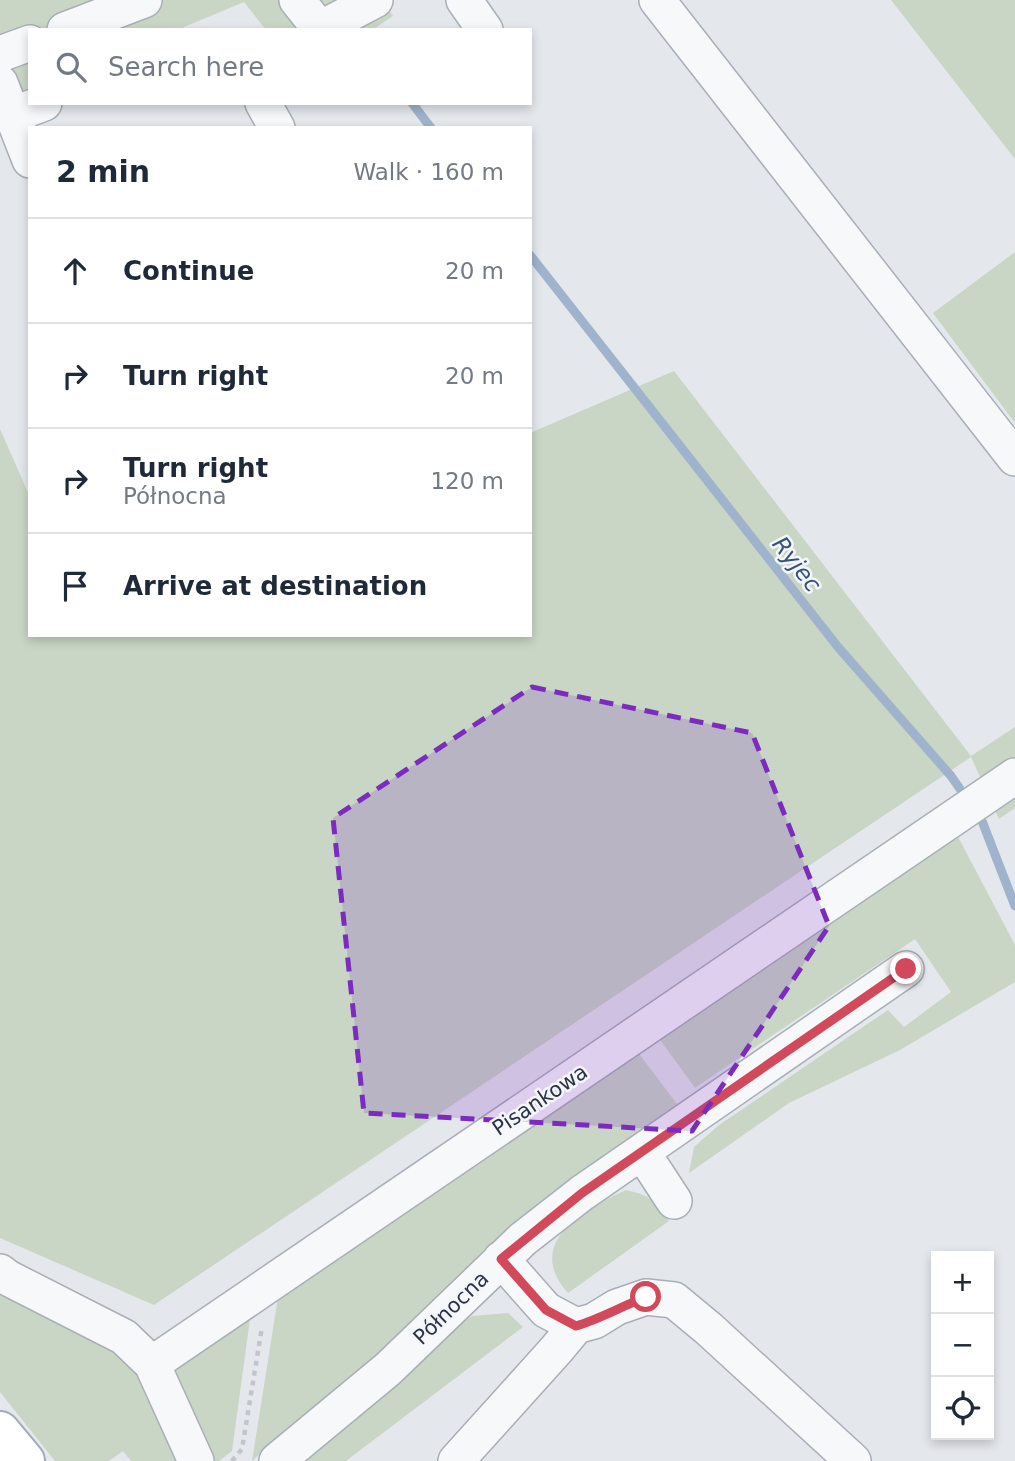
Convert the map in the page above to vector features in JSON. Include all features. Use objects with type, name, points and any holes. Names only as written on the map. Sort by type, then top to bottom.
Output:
[{"type":"main road","points":[[0,1431],[24,1461]]},
{"type":"street","points":[[63,19],[144,0]]},
{"type":"street","points":[[297,0],[319,28]]},
{"type":"street","points":[[464,0],[484,28]]},
{"type":"street","points":[[657,0],[1015,458]]},
{"type":"street","points":[[322,28],[354,12]]},
{"type":"street","points":[[0,54],[28,44]]},
{"type":"street","points":[[0,83],[28,155]]},
{"type":"street","points":[[12,115],[39,105]]},
{"type":"street","points":[[264,105],[276,126]]},
{"type":"street","name":"Pisankowa","points":[[152,1364],[1003,784]]},
{"type":"street","name":"Północna","points":[[277,1461],[388,1369],[501,1259],[582,1193],[906,969]]},
{"type":"street","points":[[642,1152],[674,1201]]},
{"type":"street","points":[[501,1259],[546,1310],[576,1326]]},
{"type":"street","points":[[0,1272],[124,1337],[152,1364],[196,1461]]},
{"type":"street","points":[[456,1461],[576,1326],[594,1321],[617,1307],[646,1297],[674,1300],[853,1461]]},
{"type":"path","points":[[232,1461],[242,1449],[269,1284]]},
{"type":"highlighted area","points":[[532,687],[752,733],[829,926],[692,1131],[364,1113],[333,818]]},
{"type":"green space","points":[[0,0],[382,0],[393,16],[375,28],[264,28],[244,2],[182,28],[28,28],[28,99],[0,111]]},
{"type":"green space","points":[[891,0],[1015,0],[1015,159]]},
{"type":"green space","points":[[1015,252],[1015,423],[933,313]]},
{"type":"green space","points":[[674,371],[971,756],[1015,727],[1015,808],[999,819],[971,757],[154,1305],[0,1238],[0,429],[28,492],[28,637],[532,637],[532,432]]},
{"type":"green space","points":[[956,833],[1015,945],[1015,982],[900,1050],[789,1103],[689,1173],[694,1147],[719,1125],[888,1010],[904,1027],[951,992],[915,939],[695,1088],[658,1037]]},
{"type":"green space","points":[[634,1047],[677,1104],[522,1216],[379,1354],[252,1461],[279,1291]]},
{"type":"green space","points":[[626,1190],[651,1199],[669,1221],[568,1293],[556,1275],[552,1258],[556,1243],[564,1230],[577,1218]]},
{"type":"green space","points":[[0,1288],[79,1323],[136,1365],[181,1461],[131,1461],[123,1451],[109,1461],[55,1461],[0,1392]]},
{"type":"green space","points":[[508,1313],[523,1327],[346,1461],[304,1461],[448,1332],[472,1316]]},
{"type":"green space","points":[[250,1319],[232,1451],[219,1461],[207,1461],[168,1366]]},
{"type":"waterway","name":"Ryjec","points":[[414,105],[429,126]]},
{"type":"waterway","name":"Ryjec","points":[[532,258],[838,647],[951,776],[967,799]]},
{"type":"waterway","name":"Ryjec","points":[[975,811],[982,821],[1015,906]]},
{"type":"route","points":[[646,1297],[617,1307],[594,1321],[576,1326],[546,1310],[501,1259],[582,1193],[906,969]]}]
